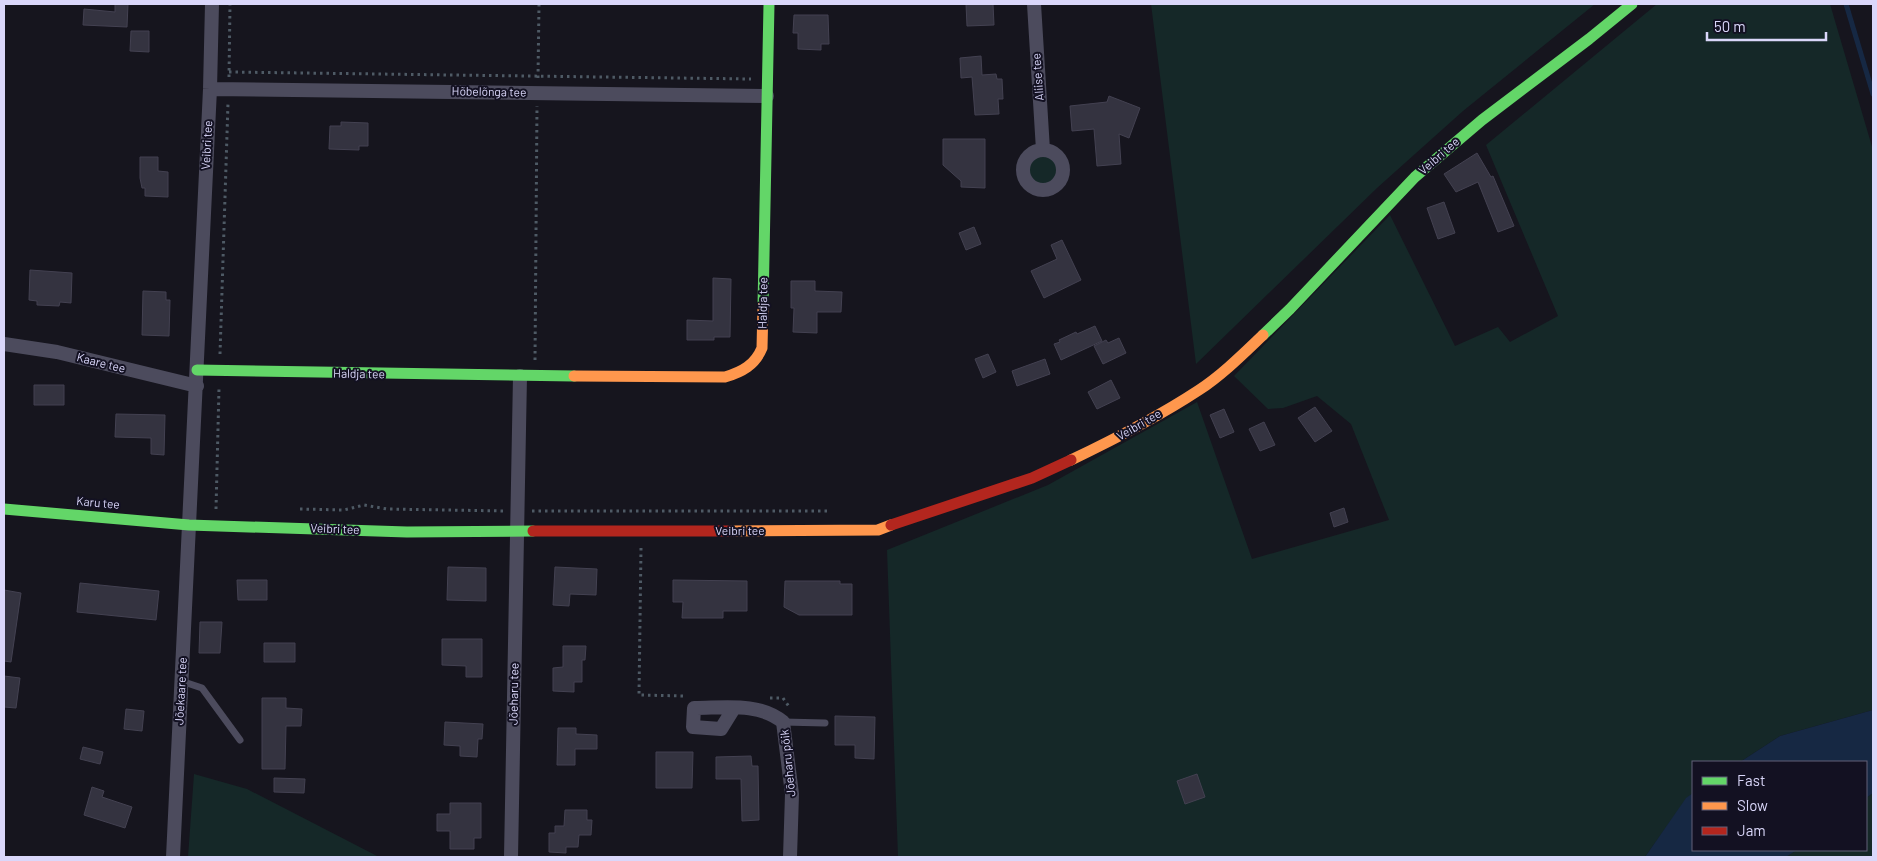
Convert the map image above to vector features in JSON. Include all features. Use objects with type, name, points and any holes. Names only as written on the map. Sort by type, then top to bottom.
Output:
[{"type":"street","name":"Veibri tee","points":[[212,4],[210,89],[190,525],[407,532],[878,530],[1032,478],[1122,436],[1200,389],[1242,355],[1296,303],[1415,177],[1482,120],[1632,4]]},
{"type":"street","name":"Haldja tee","points":[[197,370],[520,376],[725,377],[744,370],[758,358],[762,348],[769,4]]},
{"type":"street","name":"Aliise tee","points":[[1034,4],[1043,150]]},
{"type":"street","name":"Hõbelõnga tee","points":[[210,89],[767,96]]},
{"type":"street","name":"Kaare tee","points":[[4,344],[57,352],[196,386]]},
{"type":"street","points":[[517,532],[520,376]]},
{"type":"street","name":"Karu tee","points":[[4,509],[190,525]]},
{"type":"street","name":"Jõekaare tee","points":[[174,857],[190,525]]},
{"type":"street","name":"Jõeharu tee","points":[[512,857],[517,532]]},
{"type":"street","name":"Jõeharu põik","points":[[734,708],[759,709],[775,715],[783,722],[792,794],[790,857]]},
{"type":"lane","points":[[181,681],[202,688],[240,740]]},
{"type":"lane","points":[[783,722],[824,723]]},
{"type":"path","points":[[536,376],[539,4]]},
{"type":"path","points":[[750,96],[751,70]]},
{"type":"path","points":[[229,72],[751,79]]},
{"type":"path","points":[[535,360],[544,360]]},
{"type":"path","points":[[642,542],[639,695],[692,696]]},
{"type":"path","points":[[764,698],[783,698],[800,722]]},
{"type":"green space","points":[[1151,4],[1595,4],[1463,111],[1377,188],[1196,364]]},
{"type":"green space","points":[[1657,4],[1830,4],[1873,150],[1873,710],[1780,736],[1742,761],[1692,761],[1692,794],[1686,799],[1645,857],[898,857],[887,550],[1048,485],[1197,402],[1252,559],[1389,520],[1351,424],[1317,396],[1283,408],[1268,409],[1234,376],[1390,215],[1455,346],[1498,327],[1510,342],[1558,316],[1486,145]]},
{"type":"green space","points":[[1043,155],[1054,160],[1059,171],[1054,182],[1043,187],[1032,182],[1027,171],[1032,160]]},
{"type":"green space","points":[[194,774],[247,789],[379,857],[188,857]]},
{"type":"green space","points":[[1873,793],[1873,857],[1786,857],[1795,851],[1867,851],[1867,797]]},
{"type":"water","points":[[1873,710],[1873,793],[1867,797],[1867,761],[1742,761],[1780,736]]},
{"type":"water","points":[[1692,794],[1692,851],[1795,851],[1786,857],[1645,857],[1686,798]]},
{"type":"building","points":[[115,4],[128,4],[127,27],[83,25],[84,9],[115,12]]},
{"type":"building","points":[[966,4],[993,4],[994,25],[967,26]]},
{"type":"building","points":[[794,15],[828,15],[829,44],[821,44],[821,50],[798,49],[798,33],[793,33]]},
{"type":"building","points":[[131,31],[149,31],[149,52],[130,51]]},
{"type":"building","points":[[981,56],[982,75],[996,74],[997,79],[1002,79],[1003,99],[998,99],[999,114],[975,115],[972,77],[961,78],[960,58]]},
{"type":"building","points":[[1109,96],[1140,108],[1129,138],[1119,134],[1121,164],[1097,166],[1094,129],[1072,131],[1070,106],[1107,102]]},
{"type":"building","points":[[341,122],[368,123],[368,146],[359,146],[359,150],[329,149],[330,126],[341,126]]},
{"type":"building","points":[[943,139],[985,139],[985,188],[961,187],[961,181],[943,165]]},
{"type":"building","points":[[1477,153],[1491,177],[1493,176],[1514,226],[1498,232],[1478,182],[1456,192],[1444,174]]},
{"type":"building","points":[[140,157],[158,157],[158,171],[168,172],[168,197],[145,196],[145,188],[142,188],[140,178]]},
{"type":"building","points":[[1444,202],[1455,233],[1438,239],[1427,208]]},
{"type":"building","points":[[974,227],[981,244],[966,250],[959,233]]},
{"type":"building","points":[[1062,240],[1081,280],[1044,298],[1031,271],[1057,259],[1051,245]]},
{"type":"building","points":[[30,270],[72,273],[71,303],[60,302],[59,306],[37,305],[37,301],[29,300]]},
{"type":"building","points":[[713,278],[731,279],[730,337],[714,337],[714,340],[687,340],[687,320],[713,321]]},
{"type":"building","points":[[791,281],[815,281],[815,291],[842,292],[841,312],[817,312],[817,333],[793,332],[794,308],[791,308]]},
{"type":"building","points":[[143,291],[166,292],[166,300],[170,300],[169,336],[142,335]]},
{"type":"building","points":[[1095,326],[1102,341],[1061,360],[1054,344],[1076,332],[1077,334]]},
{"type":"building","points":[[1119,338],[1126,353],[1103,364],[1094,346],[1106,340],[1108,343]]},
{"type":"building","points":[[988,354],[996,372],[983,378],[975,359]]},
{"type":"building","points":[[1045,359],[1050,374],[1017,386],[1012,371]]},
{"type":"building","points":[[1111,380],[1120,398],[1097,409],[1088,392]]},
{"type":"building","points":[[34,385],[64,385],[64,405],[34,405]]},
{"type":"building","points":[[1315,407],[1332,431],[1315,442],[1298,418]]},
{"type":"building","points":[[1224,409],[1234,432],[1220,438],[1210,415]]},
{"type":"building","points":[[116,414],[165,415],[164,455],[151,454],[151,438],[115,437]]},
{"type":"building","points":[[1264,422],[1275,445],[1260,451],[1249,429]]},
{"type":"building","points":[[1344,508],[1348,522],[1334,527],[1330,513]]},
{"type":"building","points":[[448,567],[486,568],[486,601],[447,600]]},
{"type":"building","points":[[555,567],[597,569],[596,595],[570,594],[569,606],[553,605]]},
{"type":"building","points":[[237,580],[267,580],[267,600],[238,600]]},
{"type":"building","points":[[673,580],[747,581],[747,611],[723,611],[723,618],[682,618],[683,602],[673,602]]},
{"type":"building","points":[[785,581],[840,581],[840,584],[852,584],[852,615],[799,615],[784,607]]},
{"type":"building","points":[[80,583],[159,591],[156,620],[77,612]]},
{"type":"building","points":[[4,590],[21,593],[11,662],[4,661]]},
{"type":"building","points":[[200,622],[222,622],[220,653],[199,653]]},
{"type":"building","points":[[442,639],[482,639],[482,677],[466,677],[466,666],[442,665]]},
{"type":"building","points":[[264,643],[295,643],[295,662],[264,662]]},
{"type":"building","points":[[563,646],[586,646],[585,660],[582,660],[582,682],[574,682],[574,692],[553,691],[553,668],[563,667]]},
{"type":"building","points":[[4,676],[20,678],[16,708],[4,707]]},
{"type":"building","points":[[262,698],[286,698],[286,708],[302,709],[301,726],[286,726],[285,769],[262,769]]},
{"type":"building","points":[[126,709],[144,711],[142,731],[124,729]]},
{"type":"building","points":[[835,716],[875,717],[874,759],[855,758],[855,745],[835,745]]},
{"type":"building","points":[[445,722],[483,724],[482,739],[478,739],[477,757],[460,756],[460,746],[444,745]]},
{"type":"building","points":[[558,728],[576,728],[576,734],[597,735],[597,749],[575,749],[575,765],[557,765]]},
{"type":"building","points":[[83,747],[103,752],[100,764],[80,759]]},
{"type":"building","points":[[656,752],[693,752],[692,788],[656,788]]},
{"type":"building","points":[[751,756],[752,766],[758,766],[759,820],[742,821],[741,779],[716,779],[716,757]]},
{"type":"building","points":[[1197,774],[1205,797],[1185,804],[1177,781]]},
{"type":"building","points":[[274,778],[305,779],[304,793],[274,792]]},
{"type":"building","points":[[92,787],[104,791],[102,797],[132,807],[125,828],[84,815]]},
{"type":"building","points":[[450,803],[481,803],[481,838],[474,838],[474,849],[450,849],[450,831],[437,831],[437,814],[450,814]]},
{"type":"building","points":[[565,810],[587,810],[587,820],[592,820],[591,835],[579,835],[578,847],[566,847],[566,853],[549,852],[549,833],[555,833],[555,826],[564,826]]},
{"type":"waterway","points":[[1846,4],[1873,94]]},
{"type":"traffic: fast","points":[[763,306],[769,4]]},
{"type":"traffic: fast","points":[[1263,335],[1415,177],[1482,120],[1632,4]]},
{"type":"traffic: fast","points":[[197,370],[574,376]]},
{"type":"traffic: fast","points":[[4,509],[189,525],[407,532],[533,531]]},
{"type":"traffic: slow","points":[[574,376],[725,377],[731,375],[752,363],[762,348],[763,306]]},
{"type":"traffic: slow","points":[[1071,460],[1136,427],[1199,390],[1224,371],[1263,335]]},
{"type":"traffic: slow","points":[[730,531],[878,530],[891,525]]},
{"type":"traffic: jam","points":[[891,525],[1032,478],[1071,460]]},
{"type":"traffic: jam","points":[[533,531],[730,531]]}]
